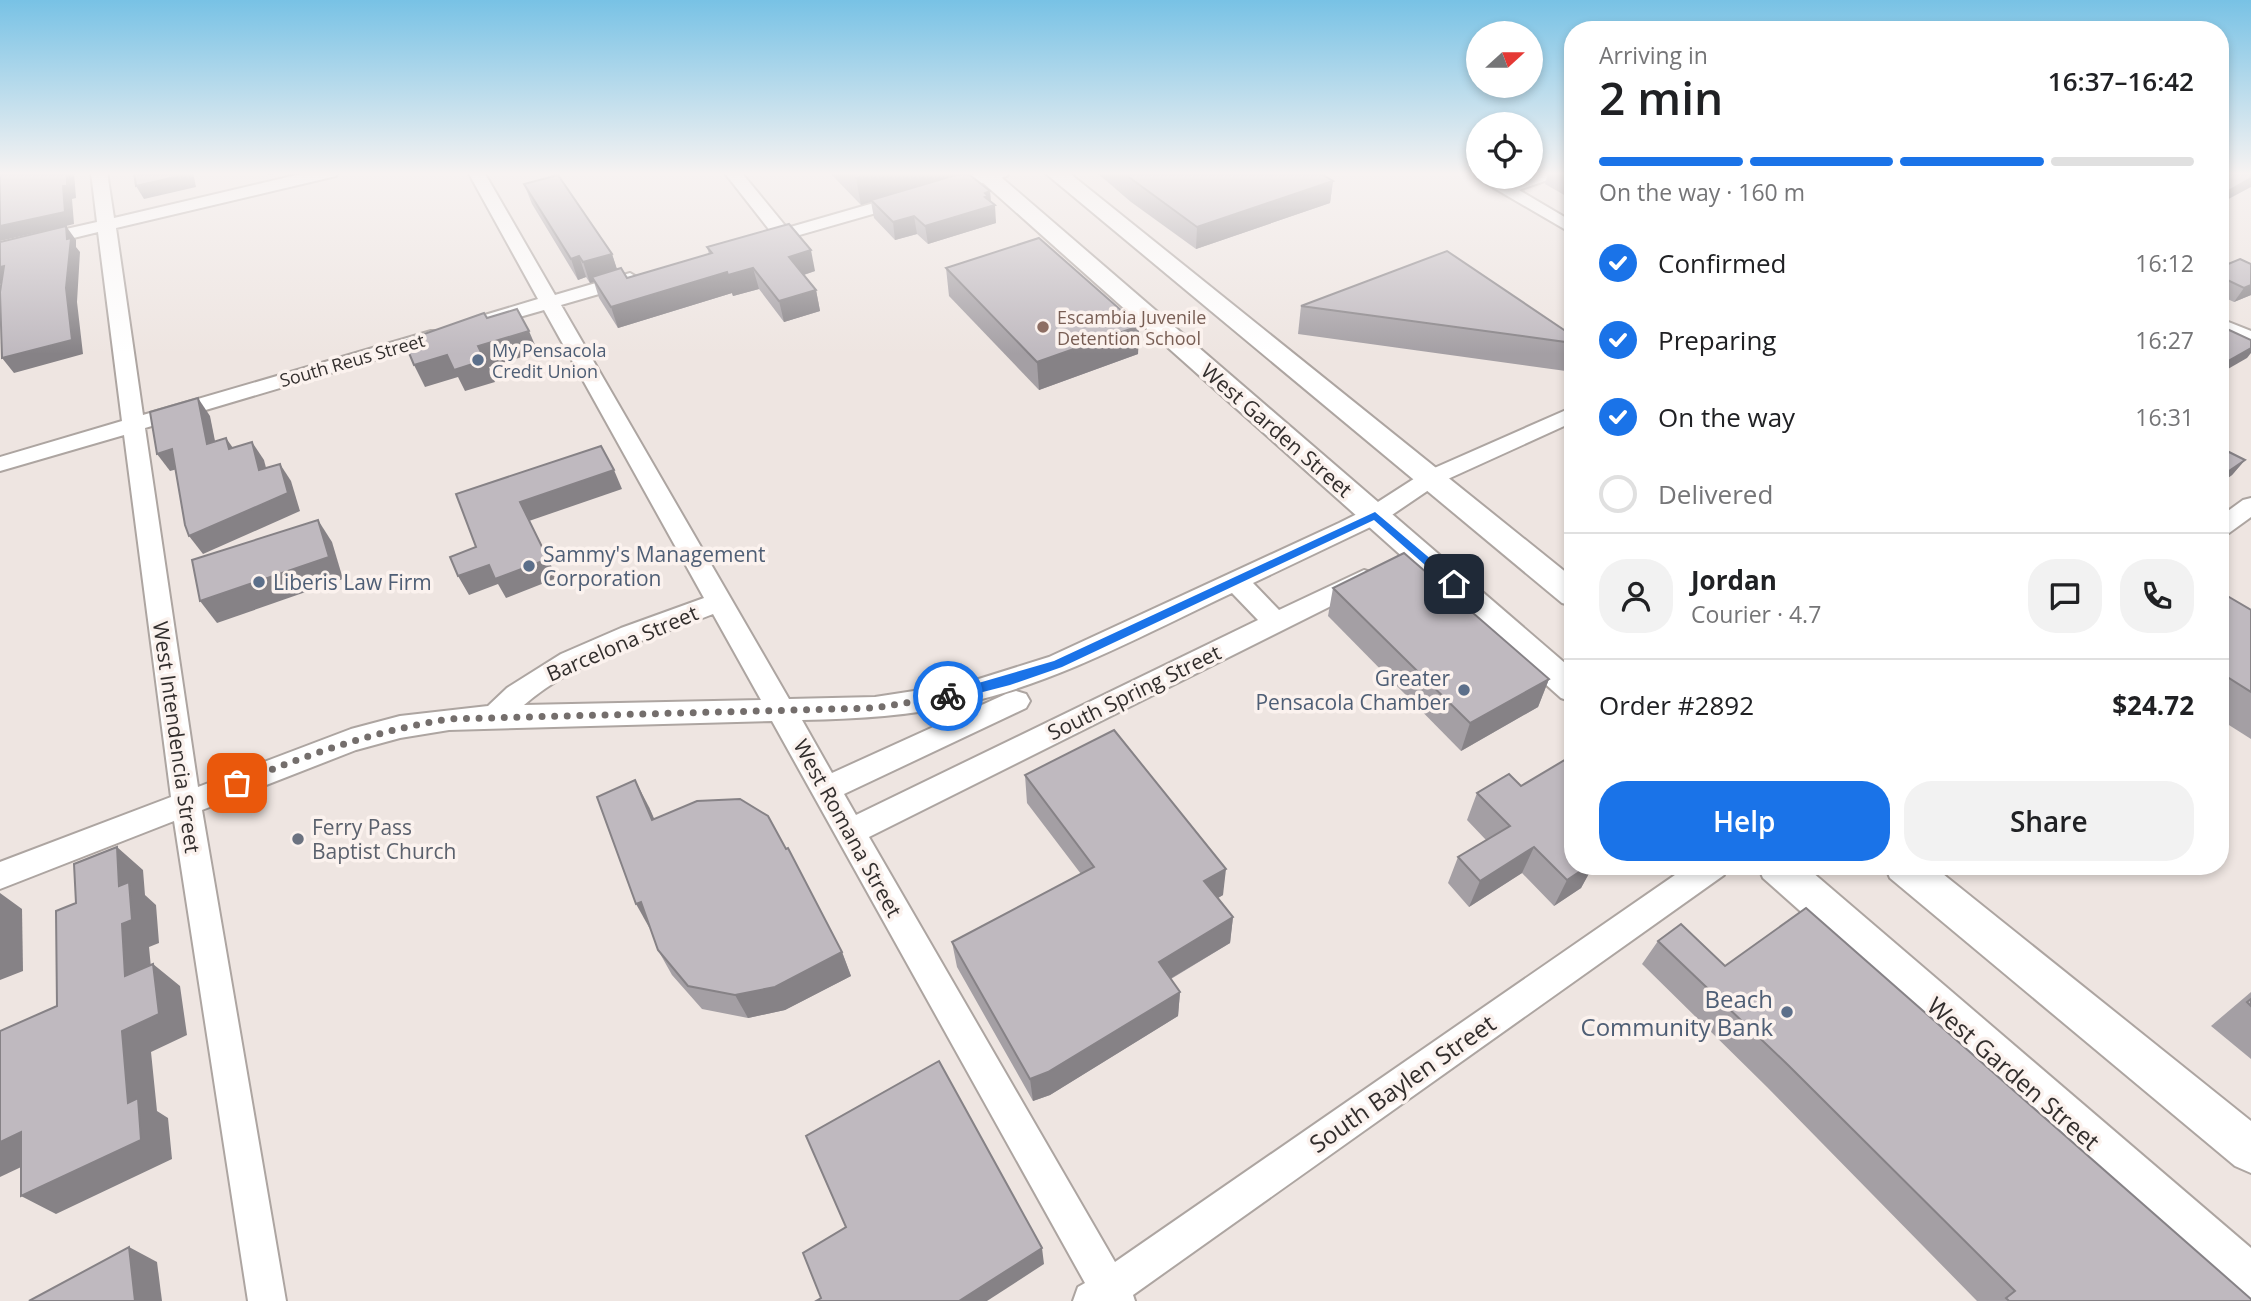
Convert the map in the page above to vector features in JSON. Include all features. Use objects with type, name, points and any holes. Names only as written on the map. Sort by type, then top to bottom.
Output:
[{"type":"main road","name":"West Garden Street","points":[[1057,233],[1564,681]]},
{"type":"main road","points":[[1130,233],[1564,587]]},
{"type":"main road","name":"West Garden Street","points":[[1787,875],[2251,1280]]},
{"type":"main road","points":[[1916,875],[2251,1150]]},
{"type":"street","points":[[0,250],[73,233]]},
{"type":"street","name":"West Intendencia Street","points":[[107,233],[186,803],[267,1301]]},
{"type":"street","name":"West Romana Street","points":[[511,233],[826,789],[1106,1297]]},
{"type":"street","points":[[744,246],[791,233]]},
{"type":"street","name":"South Reus Street","points":[[0,464],[654,272]]},
{"type":"street","points":[[2229,329],[2251,339]]},
{"type":"street","points":[[826,789],[1013,691],[1058,664],[1375,515],[1431,478],[1564,418]]},
{"type":"street","points":[[2229,521],[2251,506]]},
{"type":"street","name":"South Spring Street","points":[[850,832],[1417,552]]},
{"type":"street","points":[[1235,581],[1276,622]]},
{"type":"street","name":"Barcelona Street","points":[[495,716],[532,681],[559,665],[720,602]]},
{"type":"street","points":[[0,876],[351,740],[400,727],[449,719],[495,716],[898,705],[966,693],[1013,691]]},
{"type":"street","points":[[1013,691],[1042,737]]},
{"type":"street","name":"South Baylen Street","points":[[1106,1297],[1700,875]]},
{"type":"building","points":[[38,233],[67,233],[67,239],[71,238],[66,288],[72,340],[2,358],[0,292],[4,266],[0,267],[0,242]]},
{"type":"building","points":[[555,233],[597,233],[612,254],[583,262],[579,256],[571,259]]},
{"type":"building","points":[[758,233],[796,233],[811,250],[789,257],[816,290],[779,301],[753,268],[728,275],[727,272],[611,307],[592,277],[621,268],[627,278],[712,253],[707,247]]},
{"type":"building","points":[[1039,238],[1139,326],[1037,362],[946,268]]},
{"type":"building","points":[[1447,251],[1564,330],[1564,342],[1301,306]]},
{"type":"building","points":[[2240,259],[2251,264],[2251,285],[2244,288],[2229,281],[2229,264]]},
{"type":"building","points":[[517,309],[529,331],[478,346],[485,360],[454,370],[447,355],[414,365],[404,341],[484,313],[487,318]]},
{"type":"building","points":[[2229,330],[2251,340],[2251,348],[2229,360]]},
{"type":"building","points":[[198,398],[207,444],[226,438],[229,449],[252,442],[259,470],[280,464],[288,493],[189,536],[172,449],[157,454],[150,412]]},
{"type":"building","points":[[601,446],[614,470],[520,502],[548,559],[495,579],[489,565],[458,576],[450,557],[476,547],[456,494]]},
{"type":"building","points":[[2229,452],[2245,460],[2229,471]]},
{"type":"building","points":[[318,520],[329,557],[200,601],[192,560]]},
{"type":"building","points":[[1404,553],[1549,679],[1470,723],[1333,588]]},
{"type":"building","points":[[2229,597],[2251,610],[2251,692],[2229,678]]},
{"type":"building","points":[[1114,730],[1226,869],[1204,881],[1233,917],[1159,962],[1180,992],[1048,1072],[1030,1079],[952,942],[1094,867],[1025,775]]},
{"type":"building","points":[[1564,760],[1564,875],[1574,875],[1567,880],[1534,847],[1480,881],[1458,857],[1510,826],[1477,793],[1509,774],[1521,786]]},
{"type":"building","points":[[635,780],[652,820],[697,801],[740,799],[768,816],[786,849],[788,848],[842,952],[775,987],[735,995],[688,986],[658,950],[641,902],[636,904],[597,797]]},
{"type":"building","points":[[117,847],[119,886],[129,882],[132,920],[122,924],[125,976],[153,964],[159,1014],[122,1031],[128,1103],[138,1098],[141,1140],[21,1196],[21,1132],[0,1142],[0,1031],[57,1006],[56,911],[76,903],[74,864]]},
{"type":"building","points":[[1806,908],[2251,1301],[2009,1301],[2006,1298],[2015,1291],[1788,1065],[1658,941],[1681,924],[1725,966]]},
{"type":"building","points":[[939,1061],[1042,1248],[959,1301],[816,1301],[821,1298],[803,1253],[846,1227],[806,1136]]},
{"type":"building","points":[[129,1247],[135,1301],[29,1301]]},
{"type":"way so far","points":[[237,783],[351,740],[400,727],[449,719],[874,708],[948,696]]},
{"type":"place","name":"Escambia Juvenile Detention School","points":[[1043,327]]},
{"type":"place","name":"My Pensacola Credit Union","points":[[478,360]]},
{"type":"place","name":"Sammy's Management Corporation","points":[[529,566]]},
{"type":"place","name":"Liberis Law Firm","points":[[259,582]]},
{"type":"place","name":"Greater Pensacola Chamber","points":[[1464,690]]},
{"type":"place","name":"Ferry Pass Baptist Church","points":[[298,839]]},
{"type":"place","name":"Beach Community Bank","points":[[1787,1012]]},
{"type":"route","points":[[948,696],[966,693],[1058,664],[1375,515],[1454,584]]}]
